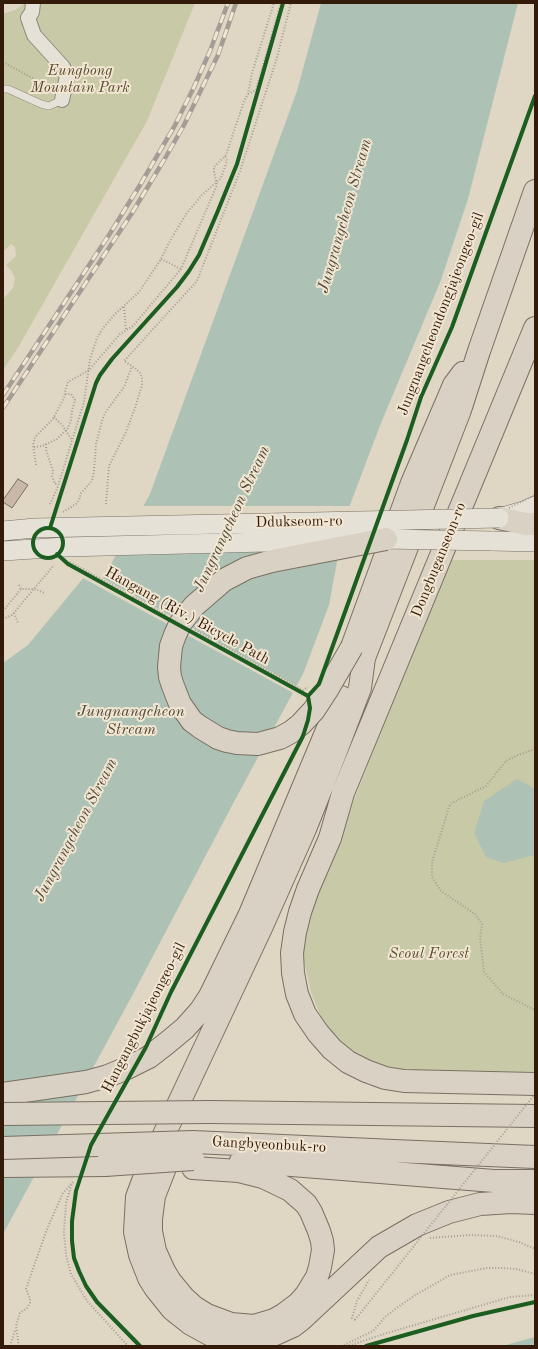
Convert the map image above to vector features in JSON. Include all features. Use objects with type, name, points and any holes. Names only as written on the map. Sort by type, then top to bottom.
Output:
[{"type":"highway","points":[[3,1094],[86,1082],[108,1076],[128,1068],[149,1057],[185,1028],[201,1010],[210,996],[250,914],[347,684],[412,483],[454,385],[479,351],[535,191]]},
{"type":"highway","name":"Dongbuganseon-ro","points":[[343,793],[535,328]]},
{"type":"highway","points":[[499,518],[526,524],[535,524]]},
{"type":"highway","points":[[358,652],[327,690],[314,710],[301,724],[280,738],[258,744],[237,743],[218,738],[192,721],[180,704],[170,677],[169,667],[171,646],[174,635],[180,624],[194,606],[224,580],[247,568],[272,561],[386,539]]},
{"type":"highway","points":[[358,652],[360,688],[305,828],[261,928],[140,1188],[137,1197],[135,1219],[135,1232],[140,1255],[149,1278],[156,1289],[172,1309],[182,1317],[196,1327],[213,1336],[237,1341],[249,1341],[273,1335],[293,1326],[379,1247],[417,1224],[449,1212],[480,1204],[511,1202],[535,1203]]},
{"type":"highway","points":[[343,793],[330,838],[308,889],[295,932],[292,953],[292,973],[297,994],[305,1014],[318,1033],[332,1049],[348,1062],[385,1078],[423,1082],[535,1084]]},
{"type":"highway","points":[[193,1156],[263,1177],[290,1190],[306,1204],[311,1212],[322,1241],[323,1250],[320,1267],[317,1277],[306,1295],[299,1303],[283,1315],[265,1323],[254,1326],[243,1326],[219,1320],[194,1307],[176,1290],[159,1261],[155,1251],[151,1231],[152,1208],[158,1184],[195,1098],[287,905],[317,834],[343,793]]},
{"type":"highway","name":"Gangbyeonbuk-ro","points":[[3,1114],[210,1112],[535,1116]]},
{"type":"highway","name":"Gangbyeonbuk-ro","points":[[3,1148],[193,1156],[386,1151],[535,1157]]},
{"type":"highway","points":[[3,1166],[106,1165],[193,1156],[494,1182],[535,1180]]},
{"type":"main road","points":[[499,518],[535,506]]},
{"type":"main road","points":[[499,518],[535,518]]},
{"type":"main road","name":"Ddukseom-ro","points":[[3,531],[55,527],[499,518]]},
{"type":"main road","name":"Ddukseom-ro","points":[[3,551],[65,547],[386,539],[535,542]]},
{"type":"street","points":[[20,3],[32,8],[28,18],[34,35],[63,67],[67,76],[62,100]]},
{"type":"lane","points":[[3,89],[8,89],[41,104],[49,106],[62,100]]},
{"type":"path","points":[[36,465],[34,447],[35,437],[54,417],[64,398],[68,382],[89,370],[120,334],[133,326],[181,269],[215,191],[217,185],[214,167],[226,155],[244,101],[248,94],[252,73],[274,3]]},
{"type":"path","points":[[248,94],[256,90],[282,3]]},
{"type":"path","points":[[256,98],[282,3]]},
{"type":"path","points":[[106,504],[109,466],[126,432],[142,385],[140,373],[124,361],[197,281],[240,172],[276,61],[291,3]]},
{"type":"path","points":[[3,62],[34,79],[62,100]]},
{"type":"path","points":[[50,504],[59,483],[84,402],[90,359],[97,338],[103,328],[139,292],[161,259],[186,214],[222,175],[227,161],[225,156]]},
{"type":"path","points":[[161,259],[181,269]]},
{"type":"path","points":[[124,307],[126,330]]},
{"type":"path","points":[[59,515],[76,504],[81,493],[92,481],[96,444],[102,421],[105,413],[124,387],[132,366]]},
{"type":"path","points":[[34,447],[57,439],[66,430],[71,420],[75,400],[71,394],[65,394]]},
{"type":"path","points":[[54,417],[66,430],[72,440]]},
{"type":"path","points":[[46,444],[46,450],[53,471],[52,476],[55,484],[59,483]]},
{"type":"path","points":[[3,619],[14,613],[54,566]]},
{"type":"path","points":[[19,585],[21,589]]},
{"type":"path","points":[[3,610],[21,589],[34,589],[44,593]]},
{"type":"path","points":[[14,613],[18,623]]},
{"type":"path","points":[[190,630],[303,690],[309,687]]},
{"type":"path","points":[[535,749],[506,761],[486,786],[450,804],[432,862],[432,877],[441,891],[475,914],[482,924],[480,938],[484,972],[503,994],[535,1010]]},
{"type":"path","points":[[371,1276],[357,1301],[352,1318],[355,1320],[535,1094]]},
{"type":"path","points":[[10,1346],[20,1313],[27,1308],[30,1302],[26,1289],[47,1229],[63,1193],[77,1179]]},
{"type":"path","points":[[72,1183],[66,1203],[64,1232],[66,1255],[71,1274],[87,1302],[128,1346]]},
{"type":"path","points":[[428,1238],[471,1235],[497,1236],[519,1242],[535,1249]]},
{"type":"path","points":[[410,1243],[423,1239]]},
{"type":"path","points":[[344,1346],[373,1331],[398,1307],[450,1275],[487,1268],[516,1269],[535,1274]]},
{"type":"path","points":[[344,1346],[510,1297],[535,1295]]},
{"type":"path","points":[[16,1329],[19,1346]]},
{"type":"green space","name":"Eungbong Mountain Park","points":[[25,3],[195,3],[147,121],[19,346],[3,370],[3,299],[13,288],[15,278],[11,270],[6,265],[16,256],[15,247],[11,244],[3,252],[3,14],[15,10]]},
{"type":"green space","name":"Seoul Forest","points":[[448,560],[535,560],[535,1072],[393,1070],[355,1055],[325,1027],[311,992],[303,956],[307,920]]},
{"type":"water","name":"Jungnangcheon Stream","points":[[321,3],[518,3],[468,199],[441,280],[381,423],[345,518],[329,605],[303,674],[133,994],[3,1234],[3,663],[28,645],[85,576],[101,582],[150,494],[297,91]]},
{"type":"water","points":[[517,779],[535,789],[535,855],[503,863],[486,857],[474,833],[484,801]]},
{"type":"water","points":[[535,1337],[535,1346],[502,1346]]},
{"type":"pier","points":[[141,506],[352,506],[347,519],[341,552],[117,550]]},
{"type":"pier","points":[[85,574],[100,579],[101,577],[299,687],[295,694],[81,577]]},
{"type":"building","points":[[18,479],[28,485],[12,508],[3,502],[3,500]]},
{"type":"railway","points":[[3,395],[109,235],[174,127],[210,51],[228,3]]},
{"type":"railway","points":[[3,408],[132,213],[164,160],[184,125],[218,55],[236,3]]},
{"type":"cycle path","points":[[50,528],[96,383],[100,375],[112,359],[177,287],[199,255],[237,164],[283,3]]},
{"type":"cycle path","name":"Jungnangcheondongjajeongeo-gil","points":[[308,696],[319,684],[407,440],[421,397],[452,327],[535,96]]},
{"type":"cycle path","points":[[48,528],[59,532],[63,543],[59,554],[48,558],[37,554],[33,543],[37,532],[48,528]]},
{"type":"cycle path","name":"Hangang (Riv.) Bicycle Path","points":[[57,554],[68,564],[308,696]]},
{"type":"cycle path","name":"Hangangbukjajeongeo-gil","points":[[140,1346],[97,1302],[86,1286],[79,1271],[74,1258],[72,1241],[72,1221],[76,1191],[91,1145],[146,1047],[171,992],[303,736],[310,708],[308,696]]},
{"type":"cycle path","points":[[366,1346],[473,1316],[535,1302]]},
{"type":"water label","name":"Jungrangcheon Stream","points":[[345,216]]},
{"type":"water label","name":"Jungrangcheon Stream","points":[[232,519]]},
{"type":"water label","name":"Jungrangcheon Stream","points":[[76,830]]}]
